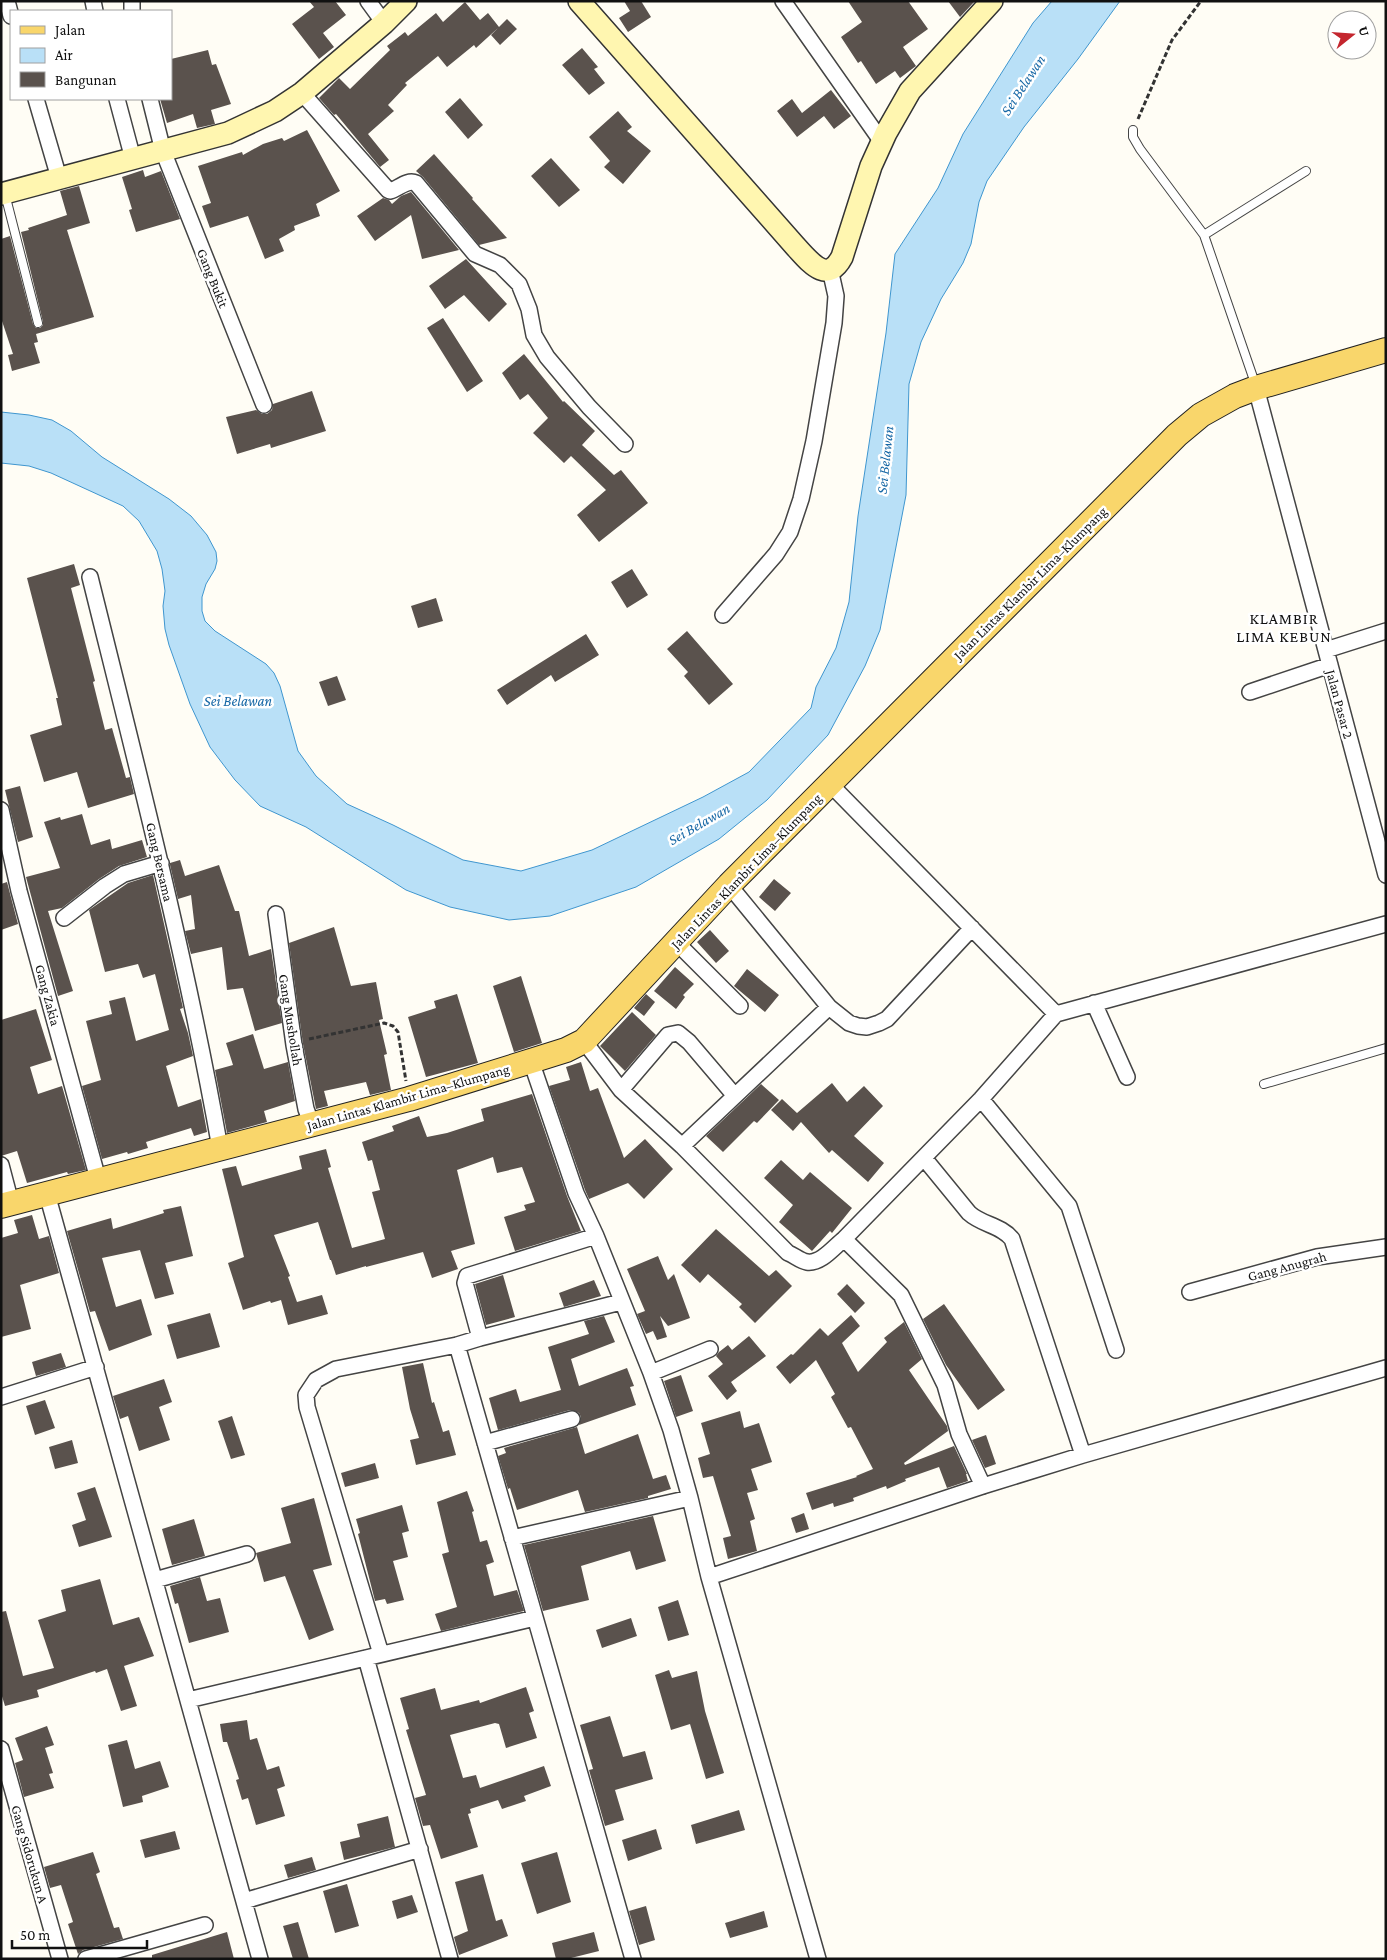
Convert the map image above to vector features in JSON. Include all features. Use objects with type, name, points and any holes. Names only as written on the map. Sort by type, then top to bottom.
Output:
[{"type":"main road","name":"Jalan Lintas Klambir Lima–Klumpang","points":[[6,1205],[98,1179],[409,1099],[566,1050],[584,1041],[729,886],[1177,435],[1201,415],[1235,396],[1256,388],[1386,350]]},
{"type":"street","points":[[368,1],[384,23]]},
{"type":"street","points":[[3,193],[228,133],[275,111],[302,93],[384,23],[406,1]]},
{"type":"street","points":[[579,1],[796,247],[816,268],[824,270],[838,265],[842,257],[871,166],[910,92],[992,1]]},
{"type":"street","points":[[783,1],[882,142]]},
{"type":"street","points":[[302,93],[388,190],[393,190],[409,182],[416,183],[475,254],[500,265],[519,284],[529,309],[534,335],[547,357],[589,407],[625,444]]},
{"type":"street","points":[[36,100],[60,178]]},
{"type":"street","points":[[117,100],[133,159]]},
{"type":"street","name":"Gang Bukit","points":[[150,100],[163,150],[264,404]]},
{"type":"street","points":[[723,615],[776,554],[790,532],[814,441],[834,323],[836,296],[830,269]]},
{"type":"street","name":"Jalan Pasar 2","points":[[1256,388],[1386,875]]},
{"type":"street","name":"Gang Bersama","points":[[90,578],[161,863],[206,1068],[220,1148]]},
{"type":"street","points":[[1326,650],[1386,631]]},
{"type":"street","points":[[1250,692],[1330,666]]},
{"type":"street","points":[[830,784],[1056,1014]]},
{"type":"street","name":"Gang Zakia","points":[[1,810],[19,891],[98,1179]]},
{"type":"street","points":[[64,918],[105,886],[124,874],[161,863]]},
{"type":"street","points":[[729,886],[829,1006],[849,1023],[858,1026],[868,1027],[888,1019],[972,928]]},
{"type":"street","name":"Gang Mushollah","points":[[276,914],[293,1042],[306,1109],[312,1125]]},
{"type":"street","points":[[584,1041],[621,1090],[682,1146],[788,1252],[805,1262],[812,1261],[820,1259],[844,1239],[981,1099],[1056,1014],[1386,924]]},
{"type":"street","points":[[676,942],[740,1006]]},
{"type":"street","points":[[1094,1003],[1126,1078]]},
{"type":"street","points":[[682,1146],[829,1006]]},
{"type":"street","points":[[621,1090],[668,1035],[678,1033],[689,1042],[736,1096]]},
{"type":"street","points":[[531,1061],[576,1193],[596,1236],[651,1373],[671,1430],[709,1577],[818,1959]]},
{"type":"street","points":[[981,1099],[1070,1206],[1116,1350]]},
{"type":"street","points":[[924,1158],[976,1220],[1006,1231],[1012,1238],[1083,1455]]},
{"type":"street","points":[[1,1165],[6,1205]]},
{"type":"street","points":[[48,1194],[260,1959]]},
{"type":"street","points":[[480,1338],[465,1282],[467,1276],[596,1236]]},
{"type":"street","points":[[844,1239],[901,1295],[945,1385],[959,1434],[983,1486]]},
{"type":"street","name":"Gang Anugrah","points":[[1190,1292],[1317,1256],[1386,1247]]},
{"type":"street","points":[[381,1654],[307,1407],[306,1395],[316,1380],[336,1369],[457,1345],[621,1302]]},
{"type":"street","points":[[457,1345],[633,1959]]},
{"type":"street","points":[[651,1373],[710,1350]]},
{"type":"street","points":[[1,1397],[96,1367]]},
{"type":"street","points":[[709,1577],[983,1486],[1083,1455],[1386,1368]]},
{"type":"street","points":[[485,1443],[572,1419]]},
{"type":"street","points":[[512,1538],[690,1498]]},
{"type":"street","points":[[155,1580],[247,1554]]},
{"type":"street","points":[[188,1700],[535,1618]]},
{"type":"street","points":[[366,1658],[450,1959]]},
{"type":"street","name":"Gang Sidorukun A","points":[[1,1749],[60,1959]]},
{"type":"street","points":[[244,1901],[420,1849]]},
{"type":"street","points":[[86,1959],[205,1925]]},
{"type":"lane","points":[[1133,130],[1133,137],[1140,149],[1204,235],[1256,388]]},
{"type":"lane","points":[[1204,235],[1306,171]]},
{"type":"lane","points":[[3,193],[38,323]]},
{"type":"lane","points":[[1264,1084],[1386,1048]]},
{"type":"path","points":[[1133,130],[1172,40],[1201,1]]},
{"type":"path","points":[[293,1042],[384,1023],[393,1026],[398,1032],[409,1099]]},
{"type":"water","name":"Sei Belawan","points":[[1052,1],[1120,1],[1078,59],[1024,127],[987,181],[979,202],[971,244],[963,263],[941,299],[921,342],[909,384],[906,495],[880,630],[865,666],[828,735],[767,800],[719,839],[636,887],[550,916],[509,920],[450,907],[406,890],[306,827],[260,806],[235,780],[210,747],[190,704],[165,629],[163,606],[165,591],[157,551],[139,521],[123,506],[51,473],[29,466],[1,463],[1,412],[52,420],[71,431],[102,457],[169,499],[191,516],[207,535],[216,552],[217,561],[215,569],[206,584],[202,597],[202,611],[205,621],[215,631],[266,664],[274,673],[280,686],[298,751],[316,776],[347,804],[463,860],[521,871],[592,850],[703,797],[749,772],[811,708],[816,687],[836,648],[849,602],[858,516],[886,333],[895,254],[938,188],[963,134],[1033,23]]},
{"type":"building","points":[[309,1],[335,1],[346,15],[323,33],[334,47],[319,59],[292,24],[314,7]]},
{"type":"building","points":[[624,1],[641,1],[651,17],[628,32],[619,18],[630,11]]},
{"type":"building","points":[[848,1],[908,1],[928,29],[903,47],[916,66],[900,78],[895,71],[876,84],[861,61],[858,63],[841,37],[862,22]]},
{"type":"building","points":[[948,1],[975,1],[960,17]]},
{"type":"building","points":[[465,2],[480,20],[488,13],[499,27],[507,19],[517,29],[500,45],[491,35],[498,28],[476,48],[474,45],[447,67],[438,56],[405,83],[407,85],[388,105],[394,111],[368,134],[389,160],[380,167],[336,114],[334,115],[319,98],[339,78],[350,89],[390,50],[387,46],[405,32],[408,36],[436,13],[443,22]]},
{"type":"building","points":[[582,48],[598,67],[594,69],[605,83],[589,95],[562,65]]},
{"type":"building","points":[[208,50],[212,65],[216,64],[231,104],[211,110],[215,124],[197,128],[193,114],[167,123],[160,100],[172,100],[172,59]]},
{"type":"building","points":[[831,90],[851,116],[834,129],[824,116],[797,137],[777,111],[792,99],[802,113]]},
{"type":"building","points":[[460,98],[483,125],[468,139],[445,112]]},
{"type":"building","points":[[618,111],[632,127],[627,131],[651,151],[623,184],[604,167],[610,161],[589,137]]},
{"type":"building","points":[[307,130],[340,191],[316,204],[320,216],[294,226],[295,230],[279,239],[284,251],[265,259],[248,216],[210,228],[202,206],[211,203],[198,166],[242,152],[243,155],[263,144],[282,138],[284,141]]},
{"type":"building","points":[[434,154],[507,238],[479,245],[416,171]]},
{"type":"building","points":[[551,158],[580,190],[559,207],[531,176]]},
{"type":"building","points":[[143,170],[145,177],[161,171],[180,219],[136,232],[129,210],[132,209],[122,177]]},
{"type":"building","points":[[79,186],[90,223],[67,230],[94,317],[36,334],[38,342],[34,343],[40,363],[12,371],[8,355],[13,354],[1,318],[1,239],[10,236],[33,324],[36,328],[40,328],[43,322],[21,232],[67,215],[60,191]]},
{"type":"building","points":[[411,192],[459,250],[422,259],[411,215],[375,241],[357,216],[383,198],[389,200],[392,204],[401,196]]},
{"type":"building","points":[[466,259],[507,304],[489,322],[464,295],[445,309],[429,286]]},
{"type":"building","points":[[443,318],[483,381],[467,392],[427,328]]},
{"type":"building","points":[[524,354],[563,402],[595,431],[582,445],[614,475],[621,470],[648,503],[599,542],[577,515],[606,490],[571,456],[564,463],[533,433],[548,418],[528,394],[520,400],[502,373]]},
{"type":"building","points":[[312,391],[326,431],[271,448],[270,444],[237,454],[226,417],[256,410],[262,414],[267,414],[272,410],[273,404]]},
{"type":"building","points":[[74,564],[80,585],[71,588],[95,681],[93,682],[105,730],[112,728],[126,778],[130,777],[134,794],[88,808],[77,772],[44,782],[30,735],[62,725],[56,698],[58,698],[27,578]]},
{"type":"building","points":[[632,569],[648,595],[627,608],[611,582]]},
{"type":"building","points":[[436,598],[443,621],[418,628],[411,606]]},
{"type":"building","points":[[687,631],[733,684],[709,705],[684,676],[688,672],[667,649]]},
{"type":"building","points":[[586,634],[599,655],[555,682],[551,675],[507,705],[497,690]]},
{"type":"building","points":[[337,676],[346,700],[328,706],[319,682]]},
{"type":"building","points":[[20,786],[33,837],[18,842],[5,790]]},
{"type":"building","points":[[82,814],[91,845],[110,839],[112,849],[142,840],[147,857],[119,866],[62,908],[48,911],[73,991],[58,996],[26,877],[60,868],[44,822],[60,817],[61,820]]},
{"type":"building","points":[[180,860],[185,876],[219,865],[235,911],[239,911],[249,956],[271,949],[282,1023],[255,1031],[243,988],[227,990],[222,947],[191,954],[185,931],[195,929],[191,895],[178,899],[170,865],[170,863]]},
{"type":"building","points":[[153,875],[183,1008],[180,1009],[193,1056],[166,1066],[178,1107],[201,1099],[207,1132],[194,1136],[191,1128],[146,1142],[148,1148],[102,1159],[82,1086],[101,1080],[86,1021],[112,1014],[109,1001],[125,997],[136,1041],[169,1030],[155,974],[143,978],[138,964],[105,972],[89,910],[128,883]]},
{"type":"building","points":[[774,879],[791,893],[775,911],[759,897]]},
{"type":"building","points":[[7,882],[18,924],[1,930],[1,884]]},
{"type":"building","points":[[334,927],[351,986],[376,982],[383,1019],[379,1020],[387,1054],[384,1055],[391,1090],[370,1095],[366,1082],[324,1091],[328,1106],[316,1109],[303,1044],[289,943]]},
{"type":"building","points":[[710,930],[729,951],[716,963],[697,942]]},
{"type":"building","points":[[675,967],[694,984],[683,995],[685,997],[676,1009],[654,991]]},
{"type":"building","points":[[747,969],[779,995],[765,1012],[734,986]]},
{"type":"building","points":[[521,976],[542,1043],[514,1052],[493,986]]},
{"type":"building","points":[[457,994],[478,1063],[426,1077],[408,1017],[436,1008],[434,1001]]},
{"type":"building","points":[[646,994],[655,1002],[644,1016],[634,1008]]},
{"type":"building","points":[[36,1009],[52,1060],[30,1067],[38,1094],[62,1086],[86,1170],[68,1174],[67,1172],[27,1183],[17,1151],[1,1156],[1,1020]]},
{"type":"building","points":[[632,1012],[656,1035],[625,1071],[600,1046]]},
{"type":"building","points":[[253,1034],[264,1069],[288,1062],[295,1101],[264,1111],[267,1122],[227,1133],[215,1070],[233,1065],[226,1043]]},
{"type":"building","points":[[581,1062],[590,1091],[598,1088],[624,1158],[645,1139],[673,1169],[644,1199],[628,1183],[589,1199],[549,1086],[570,1080],[566,1067]]},
{"type":"building","points":[[832,1083],[847,1102],[864,1086],[883,1106],[854,1136],[884,1163],[868,1182],[832,1150],[829,1153],[801,1122],[793,1131],[771,1110],[782,1099],[797,1113]]},
{"type":"building","points":[[761,1084],[779,1100],[757,1123],[754,1121],[723,1152],[706,1136]]},
{"type":"building","points":[[532,1094],[581,1231],[515,1251],[504,1217],[526,1210],[524,1205],[535,1202],[522,1167],[497,1173],[493,1157],[457,1170],[475,1244],[451,1251],[458,1269],[432,1278],[423,1252],[336,1275],[318,1222],[274,1235],[290,1276],[288,1277],[297,1302],[322,1295],[328,1314],[288,1325],[281,1300],[271,1303],[270,1301],[243,1310],[228,1263],[244,1257],[222,1169],[236,1166],[242,1186],[302,1169],[299,1156],[326,1149],[331,1167],[328,1168],[352,1248],[385,1239],[372,1192],[380,1190],[372,1160],[368,1161],[362,1142],[394,1131],[392,1126],[419,1116],[427,1137],[447,1133],[484,1121],[481,1109]]},
{"type":"building","points":[[781,1160],[803,1180],[810,1172],[852,1208],[832,1233],[830,1231],[812,1251],[779,1222],[793,1205],[764,1178]]},
{"type":"building","points":[[181,1206],[193,1256],[165,1263],[174,1294],[155,1299],[140,1250],[102,1258],[116,1307],[141,1299],[152,1335],[109,1351],[95,1311],[90,1312],[67,1231],[111,1218],[113,1229],[164,1213],[163,1210]]},
{"type":"building","points":[[32,1215],[39,1239],[49,1236],[59,1273],[20,1285],[31,1329],[1,1337],[1,1238],[18,1233],[14,1220]]},
{"type":"building","points":[[716,1229],[769,1276],[776,1270],[792,1286],[755,1323],[739,1307],[742,1304],[708,1274],[700,1283],[681,1265]]},
{"type":"building","points":[[658,1256],[668,1280],[674,1274],[690,1318],[668,1326],[660,1316],[667,1337],[657,1340],[653,1331],[646,1334],[637,1314],[645,1311],[627,1269]]},
{"type":"building","points":[[503,1275],[515,1317],[486,1325],[475,1284]]},
{"type":"building","points":[[594,1280],[601,1296],[564,1307],[559,1293]]},
{"type":"building","points":[[847,1284],[865,1303],[855,1313],[837,1294]]},
{"type":"building","points":[[944,1304],[1005,1390],[978,1410],[946,1365],[923,1319]]},
{"type":"building","points":[[210,1313],[220,1347],[177,1359],[167,1325]]},
{"type":"building","points":[[851,1315],[860,1326],[842,1343],[858,1372],[887,1342],[884,1338],[904,1322],[922,1359],[909,1370],[947,1426],[948,1431],[904,1463],[905,1465],[954,1446],[967,1474],[968,1481],[947,1488],[939,1467],[905,1479],[906,1481],[887,1489],[886,1486],[853,1498],[854,1501],[834,1507],[833,1503],[812,1510],[806,1493],[857,1477],[873,1469],[851,1427],[848,1428],[831,1397],[835,1394],[816,1360],[790,1384],[776,1367],[791,1354],[793,1355],[820,1328],[828,1336]]},
{"type":"building","points":[[604,1316],[615,1342],[571,1359],[579,1386],[627,1368],[634,1386],[630,1387],[636,1405],[579,1425],[581,1417],[579,1413],[570,1410],[498,1430],[489,1398],[516,1389],[520,1402],[561,1390],[548,1347],[589,1334],[584,1321]]},
{"type":"building","points":[[749,1336],[766,1356],[731,1382],[737,1391],[727,1400],[708,1376],[723,1364],[716,1356],[719,1352],[728,1345],[732,1350]]},
{"type":"building","points":[[61,1353],[66,1367],[36,1376],[32,1362]]},
{"type":"building","points":[[423,1363],[432,1403],[434,1402],[443,1432],[449,1430],[456,1455],[416,1465],[410,1440],[419,1438],[410,1409],[402,1367]]},
{"type":"building","points":[[681,1375],[693,1411],[676,1417],[664,1381]]},
{"type":"building","points":[[164,1379],[172,1402],[159,1407],[170,1440],[139,1451],[128,1416],[120,1419],[113,1396]]},
{"type":"building","points":[[45,1400],[55,1428],[35,1435],[26,1406]]},
{"type":"building","points":[[740,1411],[744,1428],[759,1423],[772,1462],[751,1469],[758,1490],[747,1493],[755,1519],[750,1521],[757,1551],[728,1559],[723,1538],[731,1536],[713,1476],[703,1478],[698,1458],[710,1454],[701,1423]]},
{"type":"building","points":[[232,1416],[245,1455],[231,1459],[218,1421]]},
{"type":"building","points":[[577,1427],[585,1454],[638,1434],[653,1479],[666,1475],[671,1489],[648,1496],[648,1498],[585,1512],[578,1490],[517,1510],[510,1488],[508,1489],[498,1456],[506,1453],[504,1448]]},
{"type":"building","points":[[986,1435],[996,1464],[985,1468],[972,1440]]},
{"type":"building","points":[[72,1440],[78,1463],[55,1469],[49,1447]]},
{"type":"building","points":[[375,1463],[379,1478],[345,1487],[341,1473]]},
{"type":"building","points":[[95,1487],[112,1537],[79,1547],[72,1525],[86,1520],[77,1493]]},
{"type":"building","points":[[467,1491],[474,1511],[472,1512],[480,1542],[487,1540],[494,1562],[486,1565],[494,1596],[517,1590],[524,1611],[441,1631],[435,1614],[457,1607],[442,1554],[449,1552],[437,1502]]},
{"type":"building","points":[[314,1498],[332,1565],[313,1570],[334,1630],[309,1640],[285,1576],[264,1582],[256,1553],[291,1543],[281,1508]]},
{"type":"building","points":[[402,1505],[409,1531],[402,1533],[408,1557],[393,1561],[404,1600],[387,1604],[385,1599],[375,1601],[356,1519]]},
{"type":"building","points":[[804,1513],[809,1529],[796,1533],[791,1518]]},
{"type":"building","points":[[653,1516],[666,1561],[636,1570],[630,1551],[581,1566],[589,1600],[543,1611],[524,1545]]},
{"type":"building","points":[[194,1519],[205,1556],[172,1565],[162,1529]]},
{"type":"building","points":[[200,1577],[207,1601],[220,1598],[229,1632],[189,1643],[178,1603],[175,1604],[170,1586]]},
{"type":"building","points":[[100,1579],[113,1625],[139,1617],[154,1656],[124,1666],[137,1706],[121,1711],[107,1669],[96,1673],[95,1671],[37,1690],[39,1697],[5,1706],[1,1693],[1,1612],[6,1611],[23,1676],[54,1668],[38,1620],[66,1611],[61,1590]]},
{"type":"building","points":[[678,1600],[689,1635],[668,1641],[658,1607]]},
{"type":"building","points":[[631,1618],[637,1636],[602,1648],[596,1630]]},
{"type":"building","points":[[669,1670],[672,1678],[697,1671],[705,1711],[724,1773],[706,1779],[690,1724],[671,1730],[655,1675]]},
{"type":"building","points":[[526,1687],[534,1711],[529,1713],[537,1738],[506,1748],[499,1724],[495,1723],[450,1735],[463,1778],[476,1775],[480,1788],[544,1766],[551,1786],[524,1796],[526,1801],[502,1809],[498,1800],[470,1809],[471,1813],[468,1814],[478,1847],[441,1859],[430,1825],[423,1826],[415,1798],[426,1795],[406,1730],[409,1729],[400,1698],[435,1688],[441,1710],[479,1700],[480,1703]]},
{"type":"building","points":[[610,1716],[623,1757],[645,1751],[653,1779],[615,1790],[624,1820],[605,1826],[589,1770],[593,1769],[580,1725]]},
{"type":"building","points":[[247,1720],[250,1740],[257,1738],[267,1770],[279,1766],[285,1786],[277,1789],[285,1816],[256,1825],[248,1798],[242,1800],[236,1780],[239,1779],[227,1742],[223,1742],[220,1724]]},
{"type":"building","points":[[47,1726],[54,1745],[45,1748],[53,1773],[49,1774],[54,1788],[24,1797],[15,1763],[23,1760],[15,1738]]},
{"type":"building","points":[[127,1740],[135,1769],[160,1761],[169,1787],[142,1796],[143,1802],[123,1807],[108,1745]]},
{"type":"building","points":[[739,1810],[745,1830],[696,1844],[691,1825]]},
{"type":"building","points":[[388,1816],[395,1847],[344,1860],[340,1842],[360,1837],[357,1824]]},
{"type":"building","points":[[656,1829],[662,1849],[628,1861],[622,1840]]},
{"type":"building","points":[[175,1831],[180,1849],[145,1858],[140,1840]]},
{"type":"building","points":[[93,1852],[100,1872],[96,1874],[114,1928],[119,1927],[123,1939],[83,1950],[78,1954],[68,1924],[73,1922],[61,1885],[50,1888],[44,1867]]},
{"type":"building","points":[[557,1852],[571,1902],[537,1914],[521,1863]]},
{"type":"building","points":[[312,1857],[316,1870],[288,1878],[284,1865]]},
{"type":"building","points":[[483,1874],[496,1921],[502,1919],[508,1936],[459,1955],[454,1937],[468,1931],[455,1882]]},
{"type":"building","points":[[347,1884],[359,1926],[335,1933],[323,1891]]},
{"type":"building","points":[[412,1895],[418,1912],[397,1919],[392,1901]]},
{"type":"building","points":[[646,1906],[655,1940],[639,1945],[629,1911]]},
{"type":"building","points":[[764,1911],[768,1927],[730,1938],[725,1923]]},
{"type":"building","points":[[298,1922],[309,1959],[293,1959],[283,1926]]},
{"type":"building","points":[[227,1932],[234,1959],[152,1959],[152,1955]]},
{"type":"building","points":[[594,1932],[599,1951],[567,1959],[556,1959],[552,1943]]},
{"type":"district","name":"KLAMBIR LIMA KEBUN","points":[[1284,627]]}]
